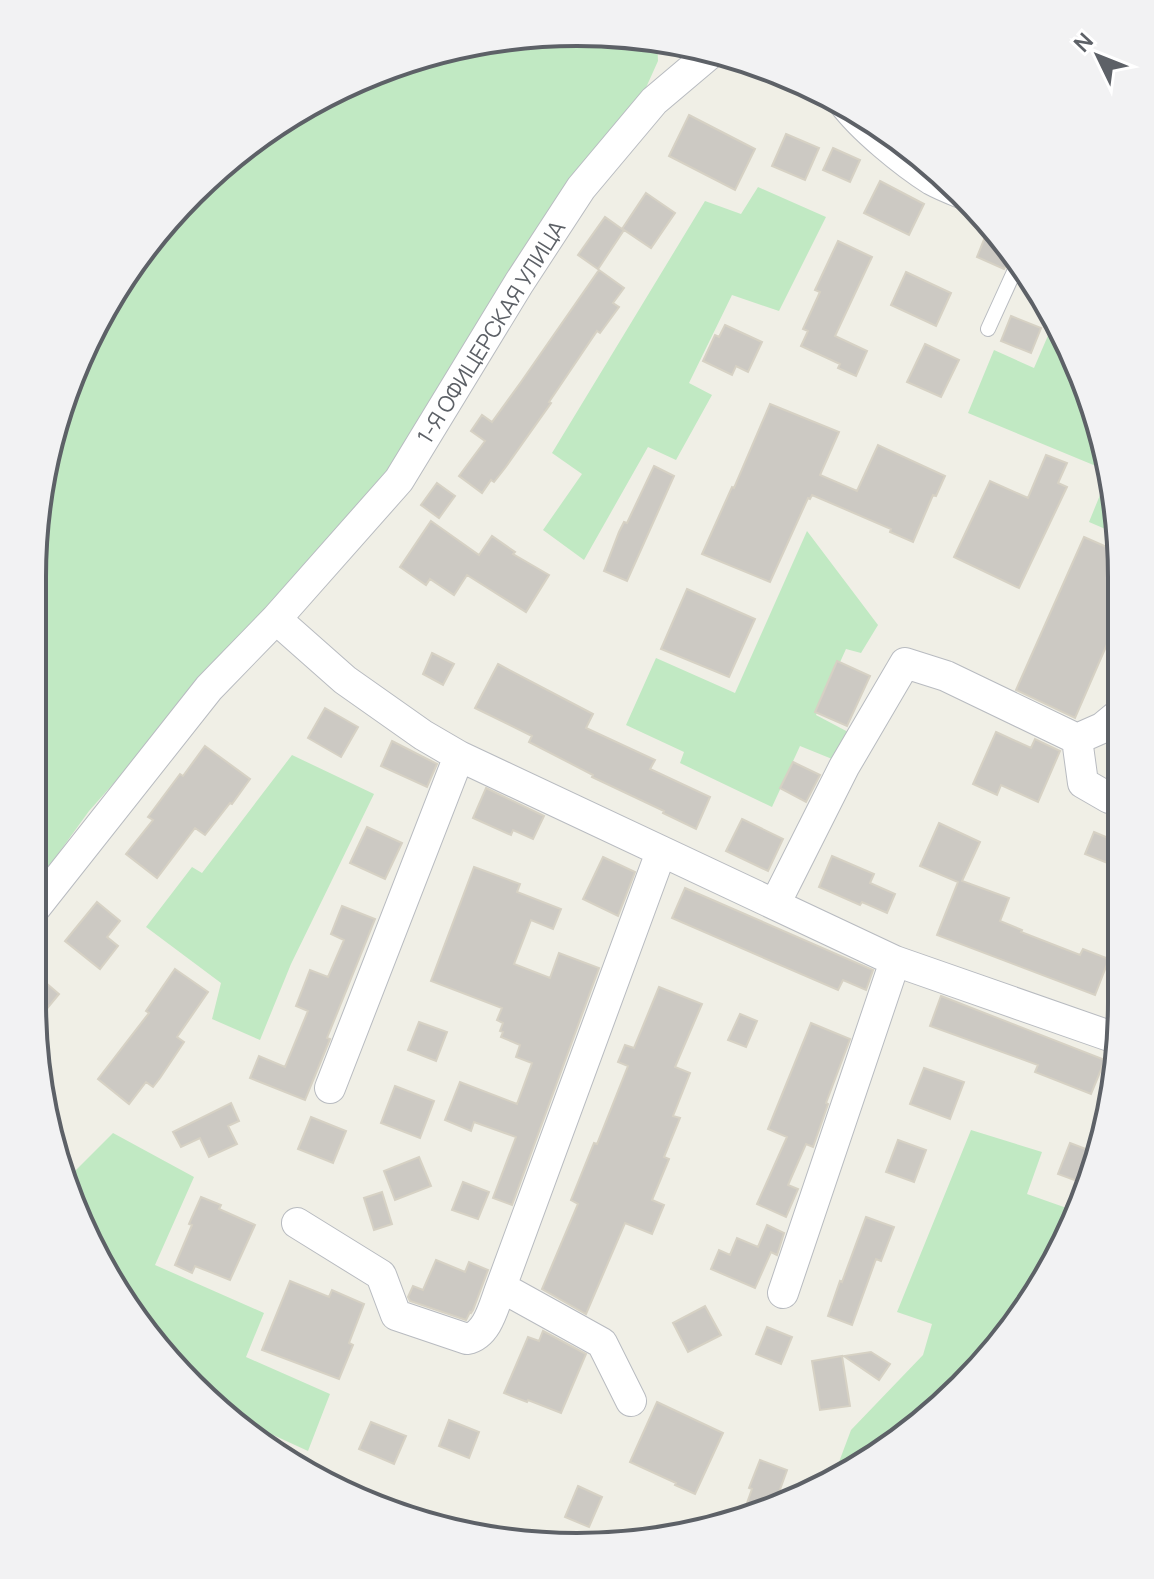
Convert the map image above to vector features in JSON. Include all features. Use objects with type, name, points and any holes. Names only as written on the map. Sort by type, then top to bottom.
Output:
[{"type":"street","name":"1-Я ОФИЦЕРСКАЯ УЛИЦА","points":[[46,894],[209,688],[276,619],[399,480],[581,188],[654,101],[701,61]]},
{"type":"street","points":[[276,619],[345,680],[423,735],[459,756],[895,961],[1107,1035]]},
{"type":"street","points":[[775,904],[844,767],[905,663],[946,676],[1077,739],[1108,723]]},
{"type":"street","points":[[1077,739],[1083,783],[1108,797]]},
{"type":"street","points":[[330,1088],[459,756]]},
{"type":"street","points":[[297,1223],[381,1275],[396,1315],[467,1339],[481,1333],[501,1287],[661,852]]},
{"type":"street","points":[[783,1293],[895,961]]},
{"type":"street","points":[[501,1287],[602,1343],[631,1401]]},
{"type":"lane","points":[[988,329],[1013,274]]},
{"type":"green space","points":[[542,47],[612,47],[658,53],[658,61],[621,143],[387,476],[89,811],[46,871],[46,577],[56,473],[86,374],[135,282],[178,227],[227,178],[282,135],[374,86],[473,56]]},
{"type":"green space","points":[[758,187],[826,217],[779,311],[732,295],[689,383],[712,395],[676,460],[648,447],[584,560],[543,530],[582,474],[552,453],[705,201],[741,214]]},
{"type":"green space","points":[[1049,334],[1080,406],[1096,466],[968,413],[994,350],[1034,368]]},
{"type":"green space","points":[[1101,493],[1105,529],[1089,522]]},
{"type":"green space","points":[[807,531],[878,625],[861,653],[846,649],[816,715],[850,733],[837,761],[800,746],[772,807],[680,763],[684,752],[626,725],[656,658],[735,693]]},
{"type":"green space","points":[[292,755],[374,794],[291,964],[260,1040],[212,1019],[221,983],[146,927],[192,867],[202,873]]},
{"type":"green space","points":[[971,1130],[1042,1152],[1027,1194],[1067,1208],[1019,1297],[976,1352],[927,1401],[872,1444],[838,1464],[851,1430],[923,1355],[932,1324],[897,1312]]},
{"type":"green space","points":[[113,1133],[194,1177],[155,1265],[264,1313],[246,1357],[330,1394],[308,1451],[254,1423],[178,1352],[135,1297],[117,1268],[74,1172]]},
{"type":"building","points":[[689,115],[755,149],[735,190],[669,156]]},
{"type":"building","points":[[786,134],[819,148],[805,180],[772,166]]},
{"type":"building","points":[[833,148],[860,160],[850,182],[823,170]]},
{"type":"building","points":[[880,181],[924,204],[909,235],[864,213]]},
{"type":"building","points":[[646,193],[675,213],[651,248],[624,230],[598,269],[578,255],[605,217],[622,229]]},
{"type":"building","points":[[985,238],[1006,265],[1004,269],[977,257]]},
{"type":"building","points":[[838,241],[872,257],[835,336],[867,351],[856,376],[838,368],[840,364],[801,346],[808,331],[803,329],[820,292],[815,290]]},
{"type":"building","points":[[599,270],[624,288],[613,303],[619,307],[600,333],[597,331],[505,468],[482,493],[459,476],[485,441],[471,431],[482,415],[492,422]]},
{"type":"building","points":[[906,272],[951,293],[936,326],[891,305]]},
{"type":"building","points":[[1011,316],[1041,328],[1031,353],[1001,341]]},
{"type":"building","points":[[725,325],[762,342],[748,372],[736,366],[732,375],[703,361],[715,335],[719,337]]},
{"type":"building","points":[[925,344],[959,360],[941,397],[907,382]]},
{"type":"building","points":[[770,404],[839,432],[820,475],[857,491],[878,445],[945,476],[936,496],[933,495],[913,542],[890,532],[891,529],[812,495],[770,582],[702,554]]},
{"type":"building","points":[[1046,455],[1067,463],[1058,483],[1067,487],[1019,588],[954,557],[990,481],[1028,498]]},
{"type":"building","points":[[654,466],[674,476],[627,581],[604,571],[619,532],[624,522],[627,523]]},
{"type":"building","points":[[437,483],[455,496],[439,518],[421,505]]},
{"type":"building","points":[[431,521],[479,555],[492,536],[515,552],[513,554],[549,575],[526,612],[467,575],[454,595],[430,579],[426,585],[400,567]]},
{"type":"building","points":[[1084,537],[1107,547],[1108,642],[1075,718],[1016,690]]},
{"type":"building","points":[[687,589],[755,619],[729,677],[661,649]]},
{"type":"building","points":[[432,653],[454,664],[443,685],[423,674]]},
{"type":"building","points":[[837,661],[870,676],[847,726],[815,712]]},
{"type":"building","points":[[498,664],[593,714],[586,728],[655,760],[650,769],[710,797],[696,829],[592,777],[529,742],[532,736],[475,708]]},
{"type":"building","points":[[325,708],[358,727],[341,757],[308,738]]},
{"type":"building","points":[[996,732],[1031,748],[1035,739],[1060,751],[1038,802],[1001,785],[997,795],[973,784]]},
{"type":"building","points":[[392,741],[437,764],[427,787],[381,766]]},
{"type":"building","points":[[205,746],[250,779],[205,835],[195,828],[157,878],[126,854],[153,820],[148,817]]},
{"type":"building","points":[[793,762],[820,775],[806,802],[780,788]]},
{"type":"building","points":[[486,788],[544,816],[533,839],[513,830],[511,835],[473,818]]},
{"type":"building","points":[[742,819],[783,839],[768,871],[726,851]]},
{"type":"building","points":[[939,823],[980,842],[962,881],[1009,898],[1000,921],[1080,955],[1083,949],[1108,959],[1095,995],[937,935],[958,882],[920,866]]},
{"type":"building","points":[[367,827],[402,843],[385,879],[350,863]]},
{"type":"building","points":[[1094,832],[1108,838],[1108,863],[1085,854]]},
{"type":"building","points":[[832,856],[874,874],[870,883],[895,894],[887,913],[819,887]]},
{"type":"building","points":[[603,857],[635,872],[618,916],[583,899]]},
{"type":"building","points":[[474,867],[520,884],[517,892],[561,909],[553,929],[531,920],[514,964],[550,978],[559,953],[599,968],[512,1205],[493,1198],[516,1137],[474,1122],[471,1131],[445,1120],[460,1082],[517,1104],[532,1063],[516,1057],[520,1045],[501,1037],[503,1023],[497,1020],[502,1008],[431,981]]},
{"type":"building","points":[[685,888],[873,970],[866,990],[843,980],[838,990],[672,918]]},
{"type":"building","points":[[97,902],[120,921],[107,937],[118,946],[100,969],[65,941]]},
{"type":"building","points":[[342,906],[375,919],[305,1100],[250,1078],[259,1056],[285,1067],[308,1011],[296,1006],[310,970],[328,977],[344,940],[331,934]]},
{"type":"building","points":[[175,969],[208,992],[177,1037],[184,1042],[160,1078],[153,1087],[146,1082],[129,1104],[98,1079],[149,1013],[146,1011]]},
{"type":"building","points":[[46,983],[59,994],[46,1009]]},
{"type":"building","points":[[659,987],[702,1004],[675,1067],[690,1073],[673,1116],[680,1118],[664,1157],[669,1159],[652,1200],[664,1205],[652,1234],[625,1223],[586,1314],[542,1289],[578,1204],[571,1200],[628,1066],[618,1062],[625,1045],[634,1048]]},
{"type":"building","points":[[941,996],[1104,1060],[1104,1062],[1091,1094],[1035,1072],[1038,1065],[930,1026]]},
{"type":"building","points":[[740,1014],[757,1021],[746,1047],[728,1040]]},
{"type":"building","points":[[419,1022],[447,1032],[436,1061],[408,1050]]},
{"type":"building","points":[[811,1023],[850,1039],[813,1147],[806,1144],[788,1185],[798,1189],[786,1217],[757,1204],[787,1137],[768,1129]]},
{"type":"building","points":[[924,1068],[964,1082],[950,1119],[910,1104]]},
{"type":"building","points":[[395,1086],[434,1101],[420,1138],[381,1123]]},
{"type":"building","points":[[231,1103],[239,1121],[228,1126],[237,1144],[209,1157],[200,1138],[181,1147],[173,1132]]},
{"type":"building","points":[[311,1117],[346,1131],[333,1163],[298,1149]]},
{"type":"building","points":[[898,1140],[926,1150],[914,1182],[886,1172]]},
{"type":"building","points":[[1070,1143],[1087,1149],[1077,1181],[1058,1174]]},
{"type":"building","points":[[419,1157],[431,1186],[395,1200],[384,1171]]},
{"type":"building","points":[[463,1182],[489,1192],[478,1219],[452,1210]]},
{"type":"building","points":[[382,1192],[392,1224],[374,1230],[364,1198]]},
{"type":"building","points":[[201,1197],[255,1225],[230,1280],[195,1266],[192,1273],[175,1265]]},
{"type":"building","points":[[866,1217],[894,1227],[881,1261],[876,1259],[852,1325],[828,1316]]},
{"type":"building","points":[[767,1225],[784,1233],[777,1255],[771,1252],[755,1288],[711,1269],[719,1250],[730,1255],[737,1238],[758,1247]]},
{"type":"building","points":[[436,1260],[465,1272],[469,1262],[488,1270],[466,1320],[410,1301],[408,1297],[413,1286],[423,1290]]},
{"type":"building","points":[[290,1281],[329,1297],[332,1290],[364,1304],[349,1343],[353,1345],[339,1379],[262,1350]]},
{"type":"building","points":[[705,1306],[721,1335],[688,1352],[673,1323]]},
{"type":"building","points":[[767,1327],[792,1337],[781,1364],[756,1354]]},
{"type":"building","points":[[543,1331],[586,1354],[561,1413],[504,1393],[528,1337],[539,1341]]},
{"type":"building","points":[[871,1352],[890,1364],[879,1380],[844,1356]]},
{"type":"building","points":[[842,1356],[850,1406],[820,1410],[812,1361]]},
{"type":"building","points":[[657,1402],[723,1433],[695,1494],[630,1462]]},
{"type":"building","points":[[449,1420],[479,1432],[469,1458],[439,1446]]},
{"type":"building","points":[[371,1422],[406,1436],[394,1464],[359,1449]]},
{"type":"building","points":[[760,1460],[787,1470],[779,1494],[746,1506],[752,1489],[749,1488]]},
{"type":"building","points":[[578,1486],[602,1497],[589,1527],[565,1517]]}]
